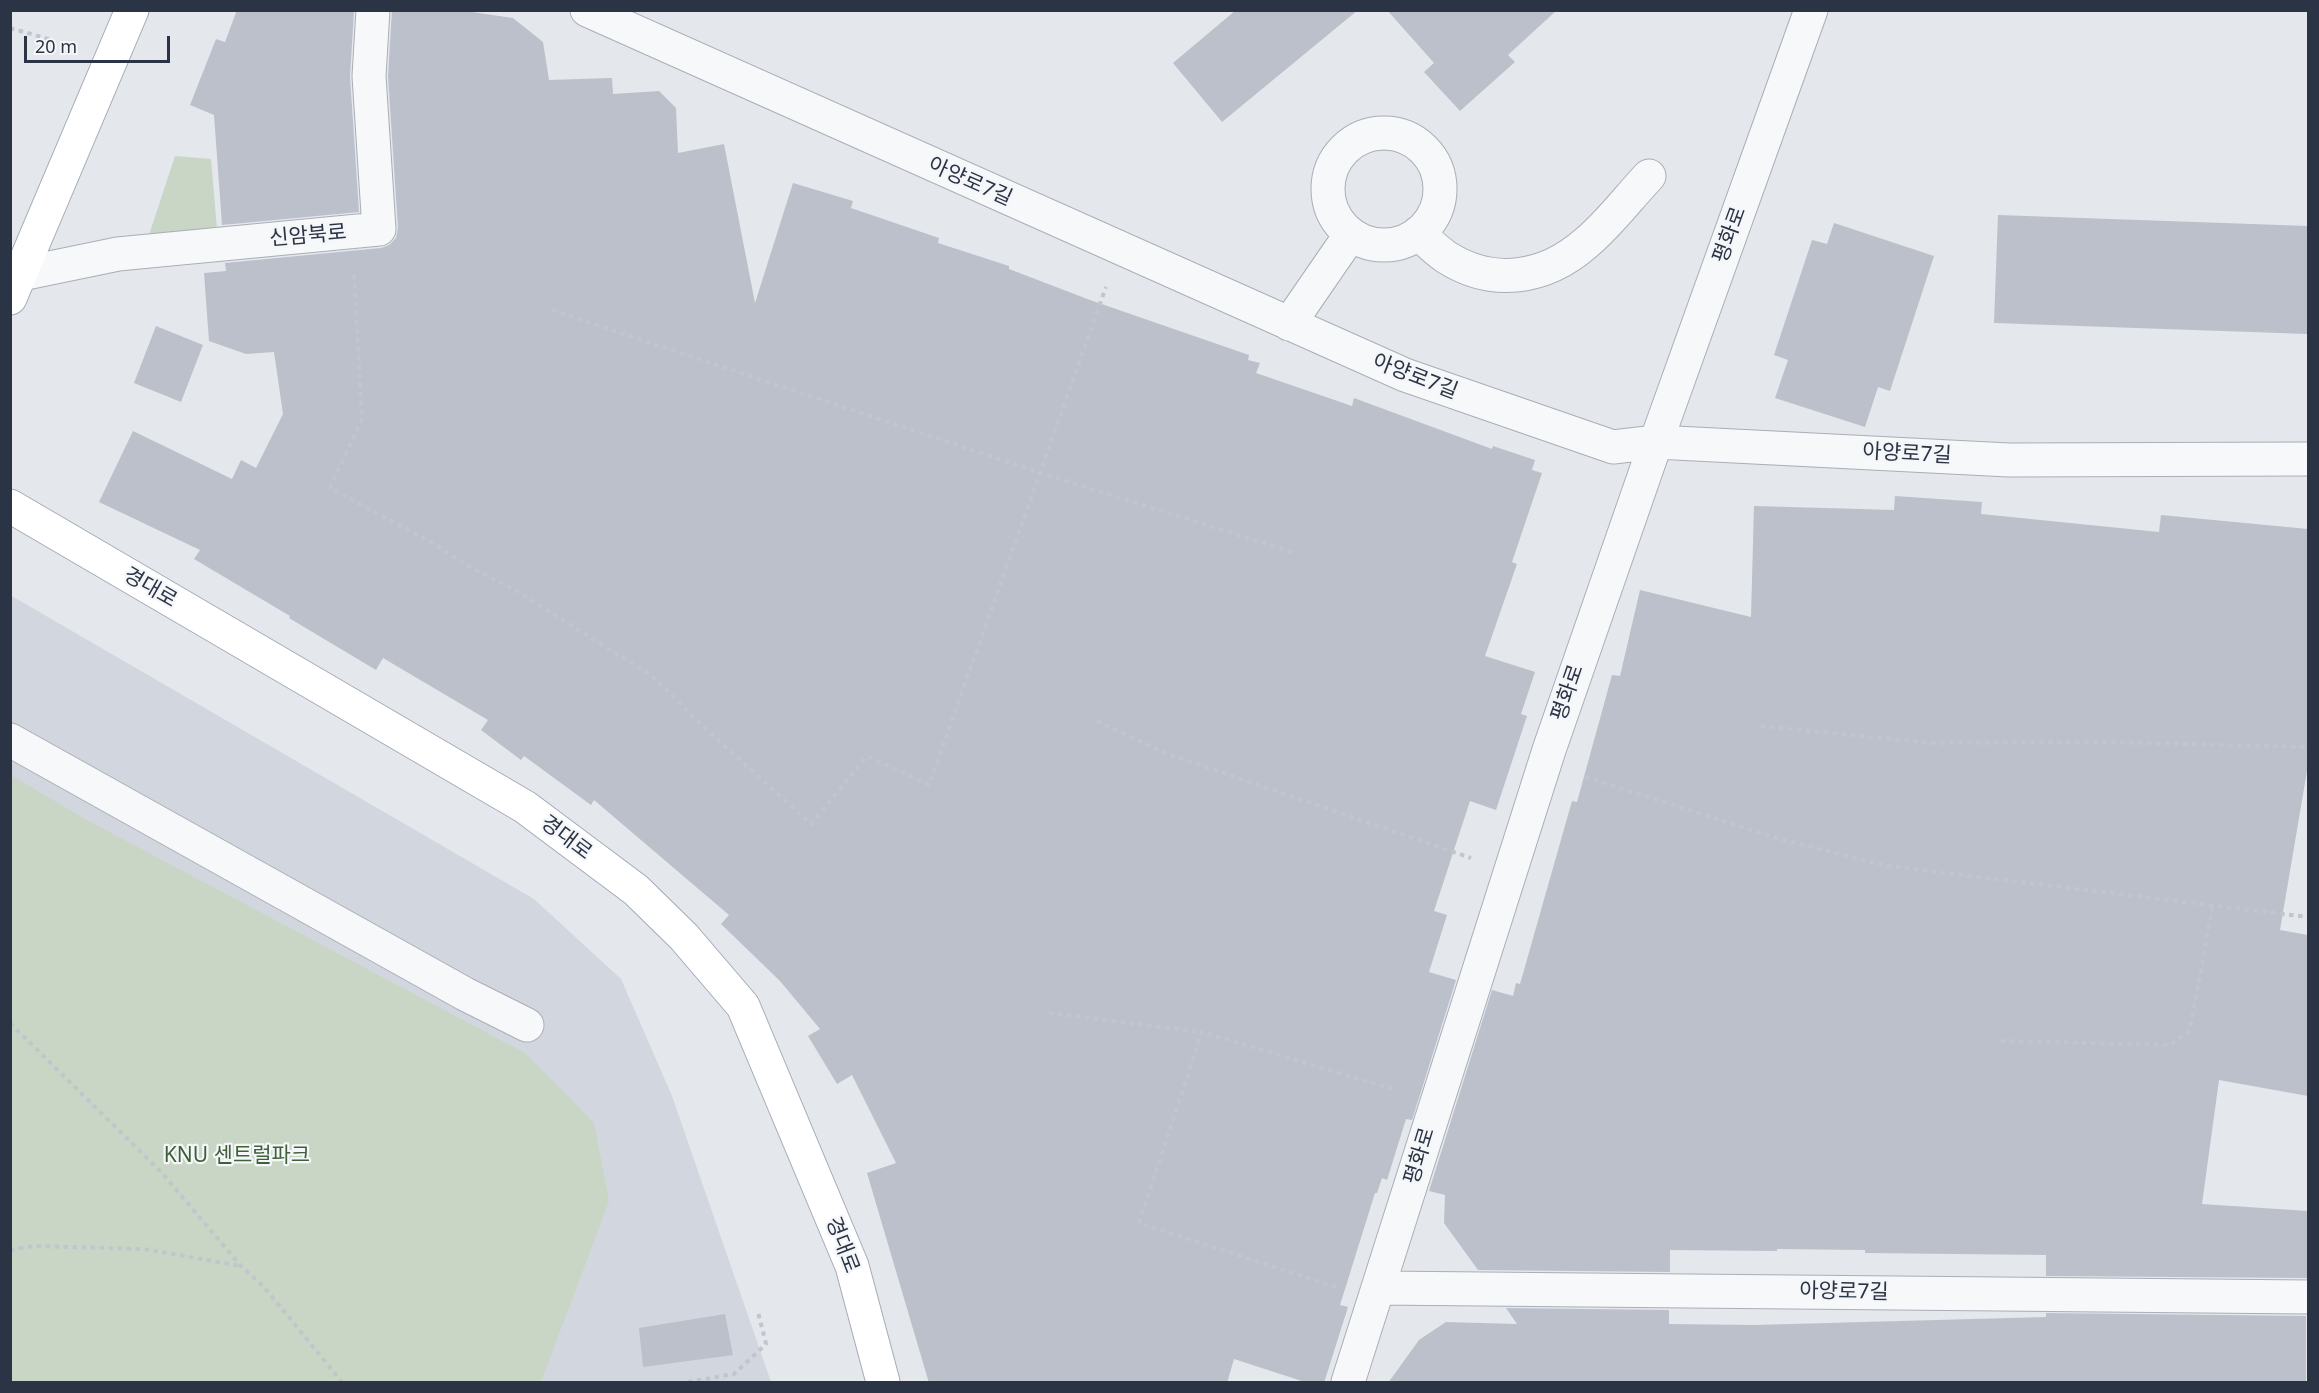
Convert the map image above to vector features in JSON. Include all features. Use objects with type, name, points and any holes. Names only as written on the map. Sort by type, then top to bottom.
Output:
[{"type":"main road","name":"신암북로","points":[[16,286],[132,10]]},
{"type":"main road","name":"경대로","points":[[10,506],[525,807],[636,890],[684,937],[743,1006],[852,1266],[883,1383]]},
{"type":"street","name":"신암북로","points":[[16,286],[118,254],[379,229],[369,76],[373,10]]},
{"type":"street","name":"아양로7길","points":[[587,10],[1405,375],[1613,447],[1656,442],[2009,459],[2308,459]]},
{"type":"street","name":"평화로","points":[[1348,1383],[1544,764],[1656,442],[1811,10]]},
{"type":"street","points":[[1388,133],[1406,138],[1421,147],[1433,161],[1438,178],[1439,196],[1434,214],[1423,230],[1418,233],[1407,241],[1389,245],[1370,244],[1351,234],[1340,223],[1331,207],[1328,188],[1331,170],[1341,154],[1354,142],[1370,135],[1388,133]]},
{"type":"street","points":[[1418,233],[1446,257],[1481,273],[1519,277],[1559,262],[1586,243],[1649,176]]},
{"type":"street","points":[[1289,324],[1351,234]]},
{"type":"street","points":[[10,740],[465,994],[527,1025]]},
{"type":"street","name":"아양로7길","points":[[1376,1294],[2308,1297]]},
{"type":"path","points":[[10,28],[52,40]]},
{"type":"path","points":[[352,232],[362,419],[330,488],[515,590],[652,676],[708,731],[811,824],[867,756],[929,785],[1119,249]]},
{"type":"path","points":[[552,310],[1041,473],[1292,552]]},
{"type":"path","points":[[1097,721],[1165,753],[1509,871]]},
{"type":"path","points":[[1761,726],[1931,744],[2099,742],[2308,747]]},
{"type":"path","points":[[1544,764],[1783,840],[1888,866],[2308,917]]},
{"type":"path","points":[[2001,1041],[2170,1045],[2190,1030],[2212,904]]},
{"type":"path","points":[[1049,1013],[1202,1032],[1437,1103]]},
{"type":"path","points":[[10,1023],[162,1173],[241,1266],[264,1287],[342,1383]]},
{"type":"path","points":[[1202,1032],[1139,1223],[1376,1294]]},
{"type":"path","points":[[10,1250],[33,1246],[144,1249],[241,1266]]},
{"type":"path","points":[[688,1383],[734,1374],[766,1344],[758,1312]]},
{"type":"shaded area","name":"KNU 센트럴파크","points":[[10,595],[534,899],[621,979],[672,1096],[771,1382],[11,1382]]},
{"type":"green space","points":[[175,156],[211,159],[217,229],[148,238]]},
{"type":"green space","name":"KNU 센트럴파크","points":[[11,775],[85,819],[525,1053],[594,1123],[609,1201],[541,1382],[11,1382]]},
{"type":"building","points":[[237,10],[354,10],[350,77],[359,212],[222,225],[214,115],[190,105],[216,39],[225,42]]},
{"type":"building","points":[[392,10],[458,10],[513,18],[543,42],[549,80],[612,78],[613,94],[659,91],[676,108],[678,153],[724,144],[755,303],[793,183],[853,201],[851,208],[939,238],[938,243],[1009,266],[1009,269],[1090,300],[1249,355],[1248,360],[1260,363],[1256,373],[1352,406],[1354,398],[1492,449],[1493,446],[1535,460],[1532,470],[1542,473],[1512,562],[1517,564],[1485,656],[1535,672],[1521,714],[1527,716],[1496,810],[1470,801],[1434,911],[1447,915],[1429,972],[1456,980],[1412,1120],[1406,1119],[1387,1180],[1382,1178],[1377,1193],[1375,1193],[1340,1305],[1348,1307],[1324,1383],[1308,1383],[1234,1359],[1227,1383],[929,1383],[867,1173],[896,1163],[852,1075],[837,1084],[808,1036],[820,1029],[780,981],[721,924],[729,915],[594,800],[591,805],[524,756],[521,760],[481,730],[488,720],[383,658],[376,670],[194,559],[200,550],[99,502],[133,431],[232,479],[241,460],[256,468],[283,414],[274,352],[246,354],[209,341],[204,273],[226,271],[225,263],[381,248],[389,245],[396,238],[398,228],[388,76]]},
{"type":"building","points":[[1236,10],[1358,10],[1222,122],[1173,63]]},
{"type":"building","points":[[1387,10],[1557,10],[1508,55],[1515,62],[1460,111],[1424,72],[1434,63]]},
{"type":"building","points":[[1998,215],[2308,226],[2308,334],[1994,323]]},
{"type":"building","points":[[1834,223],[1934,256],[1890,391],[1878,387],[1865,427],[1775,398],[1788,360],[1774,355],[1812,240],[1827,244]]},
{"type":"building","points":[[156,326],[203,345],[181,402],[134,383]]},
{"type":"building","points":[[1895,496],[1982,502],[1981,514],[2159,532],[2161,515],[2308,529],[2308,765],[2280,930],[2308,935],[2308,1096],[2219,1080],[2202,1204],[2308,1211],[2307,1278],[2046,1276],[2046,1255],[1865,1253],[1865,1250],[1777,1249],[1777,1251],[1670,1250],[1670,1272],[1478,1270],[1444,1223],[1445,1195],[1429,1191],[1492,990],[1513,996],[1516,983],[1520,984],[1572,801],[1577,802],[1612,675],[1620,676],[1640,590],[1751,617],[1754,506],[1894,510]]},
{"type":"building","points":[[1506,1308],[1669,1310],[1669,1324],[1755,1325],[2046,1317],[2046,1313],[2306,1316],[2306,1383],[1388,1383],[1419,1340],[1446,1322],[1517,1324]]},
{"type":"building","points":[[725,1314],[733,1355],[643,1367],[639,1328]]}]
